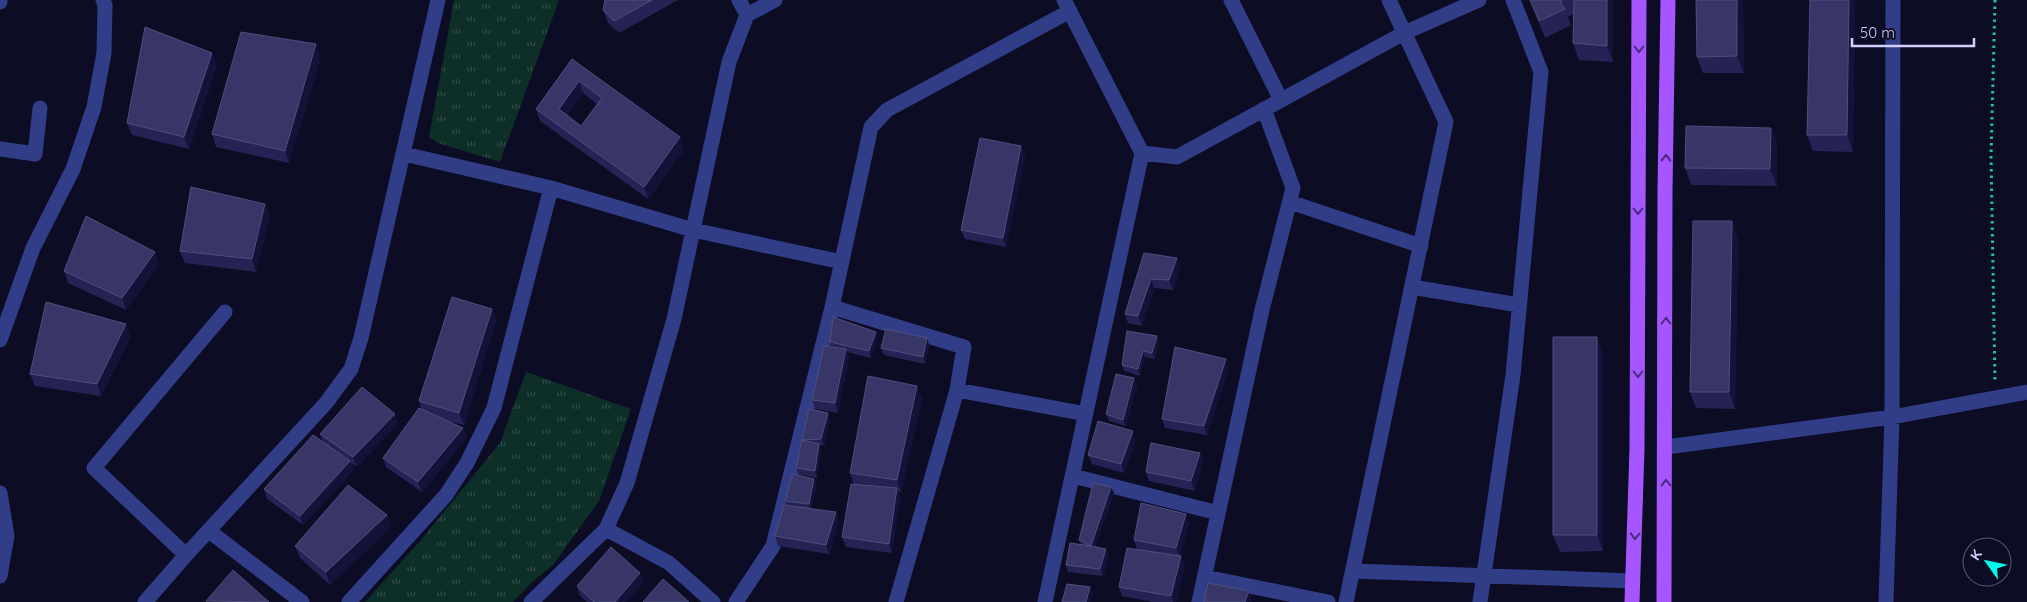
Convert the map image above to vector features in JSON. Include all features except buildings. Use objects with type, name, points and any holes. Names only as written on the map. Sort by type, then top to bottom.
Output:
[{"type":"main road","points":[[1632,602],[1637,449],[1639,0]]},
{"type":"main road","points":[[1664,602],[1668,0]]},
{"type":"street","points":[[0,340],[33,248],[73,169],[94,107],[104,53],[105,5],[103,0]]},
{"type":"street","points":[[145,602],[326,404],[351,369],[361,338],[438,0]]},
{"type":"street","points":[[739,0],[747,15]]},
{"type":"street","points":[[531,602],[606,530],[627,483],[674,319],[729,62],[747,15],[774,0]]},
{"type":"street","points":[[1231,0],[1281,100]]},
{"type":"street","points":[[1346,602],[1446,122],[1389,0]]},
{"type":"street","points":[[1142,153],[1177,157],[1404,33],[1479,0]]},
{"type":"street","points":[[1480,602],[1513,375],[1541,72],[1513,0]]},
{"type":"street","points":[[1886,602],[1892,416],[1893,0]]},
{"type":"street","points":[[736,602],[773,546],[832,307],[871,127],[887,110],[1067,6],[1142,153],[1045,602]]},
{"type":"street","points":[[0,149],[34,154],[40,108]]},
{"type":"street","points":[[1199,602],[1262,310],[1293,188],[1264,110]]},
{"type":"street","points":[[404,154],[551,188],[693,230],[842,262]]},
{"type":"street","points":[[349,602],[446,495],[467,463],[494,408],[551,188]]},
{"type":"street","points":[[1290,202],[1421,246]]},
{"type":"street","points":[[1412,287],[1519,305]]},
{"type":"street","points":[[832,307],[964,347],[957,390],[896,602]]},
{"type":"street","points":[[186,555],[94,468],[225,312]]},
{"type":"street","points":[[957,390],[1086,414]]},
{"type":"street","points":[[1666,447],[1892,416],[2027,392]]},
{"type":"street","points":[[1073,476],[1218,512]]},
{"type":"street","points":[[0,493],[7,536],[0,576]]},
{"type":"street","points":[[606,530],[669,564],[713,602]]},
{"type":"street","points":[[209,531],[302,602]]},
{"type":"street","points":[[1353,571],[1633,581]]},
{"type":"street","points":[[1204,578],[1328,602]]},
{"type":"path","points":[[1995,0],[1991,156],[1995,398]]},
{"type":"green space","points":[[454,0],[559,0],[500,162],[438,143],[429,137]]},
{"type":"green space","points":[[526,372],[631,409],[599,501],[553,565],[532,582],[513,602],[365,602],[420,541],[500,443]]}]
